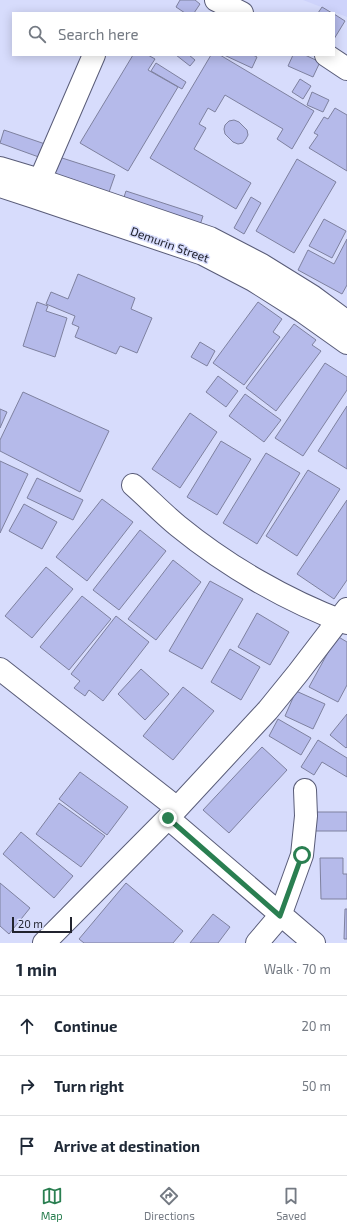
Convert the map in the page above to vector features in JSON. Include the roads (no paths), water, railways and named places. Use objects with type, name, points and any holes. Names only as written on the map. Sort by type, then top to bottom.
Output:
[{"type":"street","points":[[216,0],[240,12]]},
{"type":"street","points":[[40,180],[94,56]]},
{"type":"street","points":[[327,56],[347,70]]},
{"type":"street","name":"Demurin Street","points":[[0,168],[40,180],[210,238],[262,265],[312,296],[347,322]]},
{"type":"street","name":"Demurin Street","points":[[0,186],[203,254],[253,280],[302,311],[347,343]]},
{"type":"street","points":[[44,943],[173,813],[268,710],[344,618],[272,590],[220,558],[177,525],[133,485]]},
{"type":"street","points":[[0,668],[173,813],[280,916],[314,943]]},
{"type":"street","points":[[257,943],[280,916],[302,855],[306,816],[305,790]]}]
